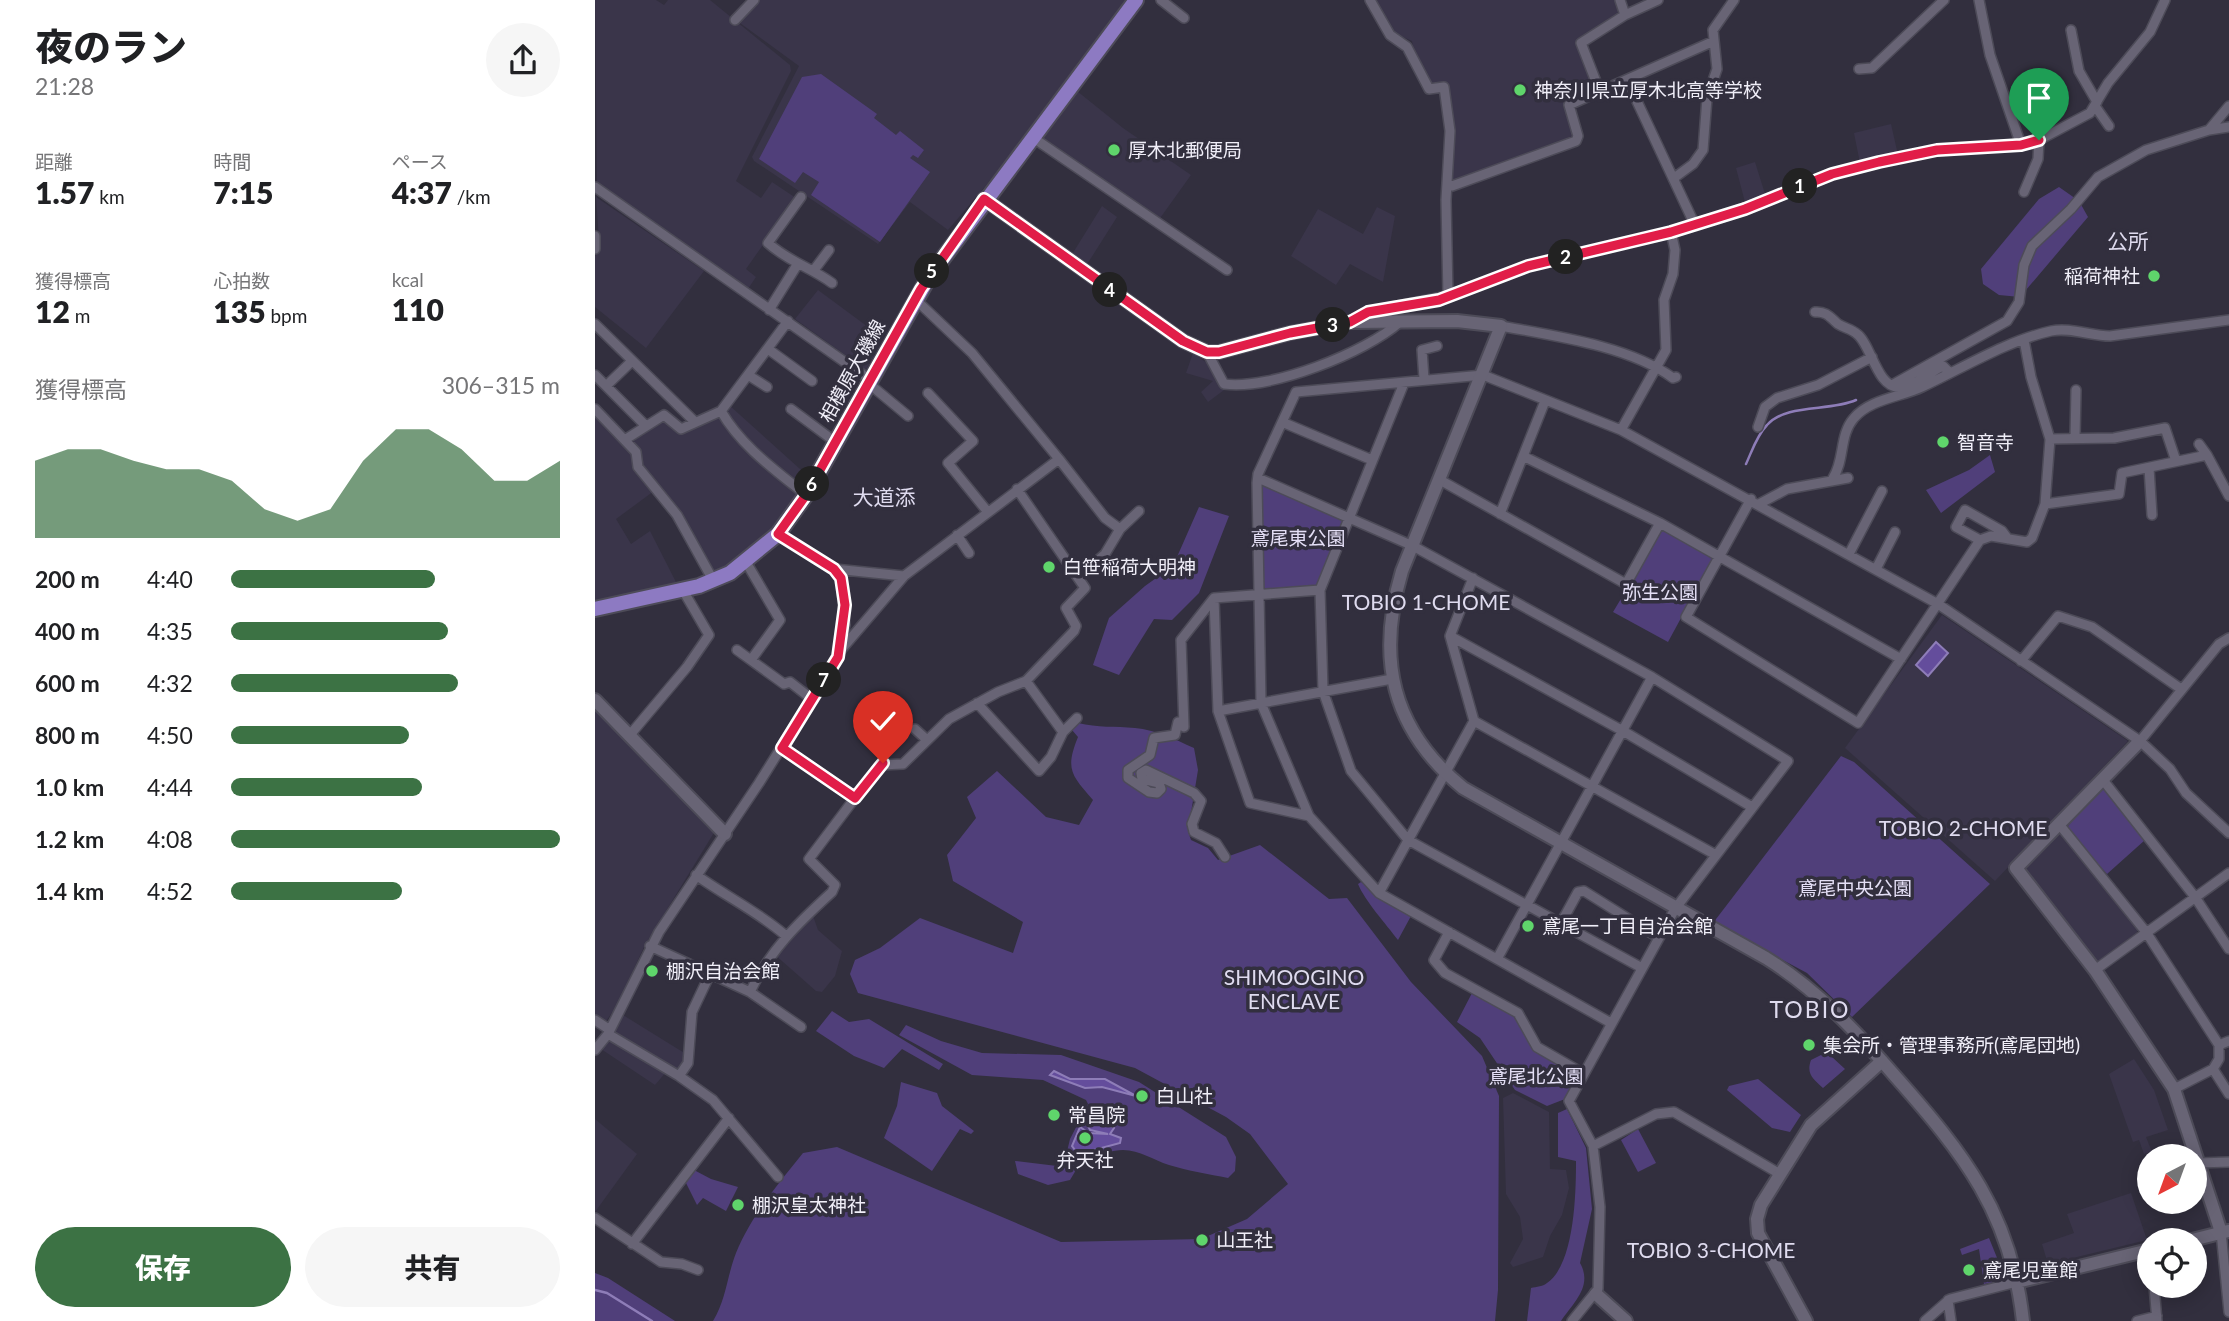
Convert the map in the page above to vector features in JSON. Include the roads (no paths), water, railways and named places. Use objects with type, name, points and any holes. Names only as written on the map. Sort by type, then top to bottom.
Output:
[{"type":"main road","name":"相模原大磯線","points":[[595,609],[684,592],[746,562],[778,534],[806,495],[915,299],[984,199],[1136,0]]},
{"type":"street","points":[[735,20],[754,0]]},
{"type":"street","points":[[1161,0],[1184,18]]},
{"type":"street","points":[[1370,0],[1390,35],[1406,47],[1429,89],[1444,87],[1450,131],[1449,276],[1445,290],[1448,296]]},
{"type":"street","points":[[1619,0],[1625,15]]},
{"type":"street","points":[[1600,92],[1581,43],[1625,15],[1658,0]]},
{"type":"street","points":[[1674,178],[1693,164],[1703,150],[1707,98],[1717,69],[1714,25],[1734,0]]},
{"type":"street","points":[[1859,69],[1872,68],[1944,0]]},
{"type":"street","points":[[1979,0],[1990,55],[2021,145]]},
{"type":"street","points":[[1350,322],[1368,312],[1448,296],[1528,266],[1671,232],[1745,209],[1832,174],[1937,150],[2021,145],[2039,140],[2083,119],[2150,32],[2165,0]]},
{"type":"street","points":[[2071,30],[2070,41],[2079,71],[2109,126]]},
{"type":"street","points":[[1448,184],[1452,186],[1576,141],[1578,136],[1569,105],[1714,41]]},
{"type":"street","points":[[1627,80],[1694,223]]},
{"type":"street","points":[[2209,131],[2229,106]]},
{"type":"street","points":[[1892,385],[2007,321],[2019,302],[2024,265],[2032,246],[2071,209],[2098,177],[2146,150],[2229,127]]},
{"type":"street","points":[[1032,137],[1227,270]]},
{"type":"street","points":[[2024,192],[2038,159],[2039,140]]},
{"type":"street","points":[[595,187],[788,321],[868,380],[907,413]]},
{"type":"street","points":[[801,197],[768,243],[832,283]]},
{"type":"street","points":[[984,199],[1183,341],[1207,352],[1350,322],[1457,321],[1501,326],[1573,340],[1657,366],[1673,378],[1676,377]]},
{"type":"street","points":[[1621,430],[1666,351],[1668,339],[1664,300],[1673,274],[1675,250],[1671,232]]},
{"type":"street","points":[[595,236],[595,249]]},
{"type":"street","points":[[814,270],[829,250]]},
{"type":"street","points":[[769,310],[793,260]]},
{"type":"street","points":[[915,299],[972,353],[1105,518],[1120,528]]},
{"type":"street","points":[[1815,312],[1827,314],[1840,326],[1859,335],[1884,378],[1892,385],[1899,387],[1909,384],[1943,366],[1950,373]]},
{"type":"street","points":[[1207,352],[1224,384],[1248,384],[1353,354],[1381,338],[1401,320]]},
{"type":"street","points":[[1833,478],[1838,471],[1845,435],[1856,415],[2024,340],[2063,330],[2092,336],[2110,335],[2229,320]]},
{"type":"street","points":[[626,439],[664,415],[681,429],[721,411],[788,321]]},
{"type":"street","points":[[595,324],[694,421]]},
{"type":"street","points":[[1501,326],[1393,601],[1389,630],[1392,679],[1411,729],[1431,760],[1445,774],[1482,801],[1796,977],[1847,1021],[1949,1137],[1970,1167],[1998,1221],[2017,1282],[2023,1321]]},
{"type":"street","points":[[1849,478],[1833,478],[1781,491],[1755,502],[1719,556],[1686,617],[1858,723],[1980,540],[1990,536],[2027,542],[2032,538],[2045,503],[2050,439],[2031,377],[2024,340]]},
{"type":"street","points":[[1425,379],[1422,350],[1437,346]]},
{"type":"street","points":[[768,349],[812,381]]},
{"type":"street","points":[[1758,427],[1765,407],[1777,398],[1818,385],[1872,357]]},
{"type":"street","points":[[606,386],[632,361]]},
{"type":"street","points":[[748,374],[767,387]]},
{"type":"street","points":[[595,375],[646,426]]},
{"type":"street","points":[[1611,1023],[1378,893],[1309,816],[1261,703],[1258,478],[1296,392],[1483,375],[1621,430],[1937,604],[2140,741],[2170,769],[2186,793],[2229,833]]},
{"type":"street","points":[[1404,383],[1320,590],[1323,691],[1351,771],[1408,840],[1642,968]]},
{"type":"street","points":[[2075,438],[2076,390]]},
{"type":"street","points":[[932,394],[973,441],[949,463],[987,511]]},
{"type":"street","points":[[1500,514],[1545,401]]},
{"type":"street","points":[[595,409],[636,452],[638,467],[677,515],[713,580]]},
{"type":"street","points":[[791,409],[834,441]]},
{"type":"street","points":[[721,411],[729,426],[765,463],[806,495]]},
{"type":"street","points":[[1282,422],[1372,460]]},
{"type":"street","points":[[2050,439],[2114,438],[2165,428],[2176,461]]},
{"type":"street","points":[[2199,444],[2229,496]]},
{"type":"street","points":[[2045,503],[2119,494],[2122,473],[2207,455]]},
{"type":"street","points":[[1523,456],[1660,523],[1901,659]]},
{"type":"street","points":[[595,1050],[609,1032],[650,946],[813,700],[840,651],[904,576],[1059,459]]},
{"type":"street","points":[[2149,468],[2151,515]]},
{"type":"street","points":[[1258,478],[1350,516],[1473,578],[1652,677],[1788,761],[1675,909],[1569,1101],[1593,1146],[1600,1208],[1596,1294],[1572,1321]]},
{"type":"street","points":[[1440,480],[1626,584],[1660,523]]},
{"type":"street","points":[[750,992],[763,964],[785,935],[832,892],[835,885],[809,859],[880,765],[903,764],[949,719],[1026,681],[1075,631],[1076,626],[1066,608],[1084,591],[1079,578],[1017,489]]},
{"type":"street","points":[[1849,554],[1882,491]]},
{"type":"street","points":[[1980,540],[1956,527],[1965,510],[2003,531],[2008,539]]},
{"type":"street","points":[[1079,578],[1105,554],[1120,528],[1139,511]]},
{"type":"street","points":[[1876,569],[1895,532]]},
{"type":"street","points":[[778,534],[834,569],[904,576]]},
{"type":"street","points":[[957,535],[969,553]]},
{"type":"street","points":[[746,562],[780,620],[751,660]]},
{"type":"street","points":[[834,569],[844,588],[845,625],[840,651]]},
{"type":"street","points":[[1378,893],[1474,721],[1450,636],[1473,578]]},
{"type":"street","points":[[1225,857],[1216,843],[1194,832],[1192,824],[1201,801],[1198,796],[1146,770],[1142,773],[1142,779],[1159,783],[1161,789],[1157,793],[1149,792],[1128,778],[1128,770],[1150,755],[1154,738],[1175,735],[1182,724],[1181,640],[1214,598],[1320,590]]},
{"type":"street","points":[[629,736],[687,667],[709,635],[684,592]]},
{"type":"street","points":[[1214,598],[1218,711],[1250,803],[1309,816]]},
{"type":"street","points":[[2021,661],[2058,616],[2092,627],[2181,689]]},
{"type":"street","points":[[1450,636],[1623,731],[1752,807]]},
{"type":"street","points":[[2193,1144],[2174,1089],[2095,970],[2016,868],[2140,741],[2218,644],[2229,640]]},
{"type":"street","points":[[737,650],[784,684],[790,682],[813,700]]},
{"type":"street","points":[[1497,958],[1652,677]]},
{"type":"street","points":[[1218,711],[1392,679]]},
{"type":"street","points":[[1026,681],[1063,732]]},
{"type":"street","points":[[595,700],[725,834]]},
{"type":"street","points":[[977,703],[1039,771],[1051,757],[1063,732],[1077,718]]},
{"type":"street","points":[[1474,721],[1716,855]]},
{"type":"street","points":[[915,729],[926,740]]},
{"type":"street","points":[[782,748],[855,798]]},
{"type":"street","points":[[2103,780],[2195,897],[2229,949]]},
{"type":"street","points":[[2059,824],[2146,932],[2219,1045],[2219,1059],[2213,1069],[2174,1089]]},
{"type":"street","points":[[2095,970],[2229,873]]},
{"type":"street","points":[[696,876],[730,899],[755,910],[785,935]]},
{"type":"street","points":[[1561,923],[1578,892],[1584,891],[1659,937]]},
{"type":"street","points":[[1449,932],[1434,960],[1435,965],[1518,1013],[1537,1047],[1584,1073]]},
{"type":"street","points":[[650,946],[750,992],[801,1027]]},
{"type":"street","points":[[679,1076],[688,1063],[692,1012],[710,974]]},
{"type":"street","points":[[595,1020],[713,1101],[778,1177]]},
{"type":"street","points":[[2219,1045],[2229,1041]]},
{"type":"street","points":[[1806,1321],[1758,1233],[1757,1219],[1761,1206],[1811,1125],[1882,1061]]},
{"type":"street","points":[[2213,1069],[2229,1094]]},
{"type":"street","points":[[1593,1146],[1656,1114],[1674,1112],[1780,1174]]},
{"type":"street","points":[[632,1244],[729,1118]]},
{"type":"street","points":[[2207,1162],[2229,1161]]},
{"type":"street","points":[[2207,1184],[2225,1231],[2229,1312]]},
{"type":"street","points":[[595,1218],[661,1262],[698,1269]]},
{"type":"street","points":[[2207,1236],[2225,1231]]},
{"type":"street","points":[[1925,1321],[1948,1300],[2137,1253]]},
{"type":"street","points":[[1596,1294],[1626,1321]]},
{"type":"street","points":[[2137,1321],[2157,1319],[2155,1298]]},
{"type":"street","points":[[1948,1300],[1951,1321]]},
{"type":"waterway","points":[[1746,464],[1760,433],[1775,418],[1856,400]]},
{"type":"waterway","points":[[595,1290],[607,1293],[652,1321]]},
{"type":"place","name":"神奈川県立厚木北高等学校","points":[[1520,90]]},
{"type":"place","name":"厚木北郵便局","points":[[1114,150]]},
{"type":"place","name":"稲荷神社","points":[[2154,276]]},
{"type":"place","name":"智音寺","points":[[1943,442]]},
{"type":"place","name":"白笹稲荷大明神","points":[[1049,567]]},
{"type":"place","name":"鳶尾一丁目自治会館","points":[[1528,926]]},
{"type":"place","name":"棚沢自治会館","points":[[652,971]]},
{"type":"place","name":"集会所・管理事務所(鳶尾団地)","points":[[1809,1045]]},
{"type":"place","name":"白山社","points":[[1142,1096]]},
{"type":"place","name":"常昌院","points":[[1054,1115]]},
{"type":"place","name":"弁天社","points":[[1085,1138]]},
{"type":"place","name":"棚沢皇太神社","points":[[738,1205]]},
{"type":"place","name":"山王社","points":[[1202,1240]]},
{"type":"place","name":"鳶尾児童館","points":[[1969,1270]]},
{"type":"district","name":"公所","points":[[2128,242]]},
{"type":"district","name":"大道添","points":[[884,498]]},
{"type":"district","name":"TOBIO 1-CHOME","points":[[1426,603]]},
{"type":"district","name":"TOBIO 2-CHOME","points":[[1963,829]]},
{"type":"district","name":"SHIMOOGINO ENCLAVE","points":[[1294,990]]},
{"type":"district","name":"TOBIO","points":[[1810,1010]]},
{"type":"district","name":"TOBIO 3-CHOME","points":[[1711,1251]]},
{"type":"park label","name":"鳶尾東公園","points":[[1298,538]]},
{"type":"park label","name":"弥生公園","points":[[1660,592]]},
{"type":"park label","name":"鳶尾中央公園","points":[[1855,888]]},
{"type":"park label","name":"鳶尾北公園","points":[[1536,1076]]}]
